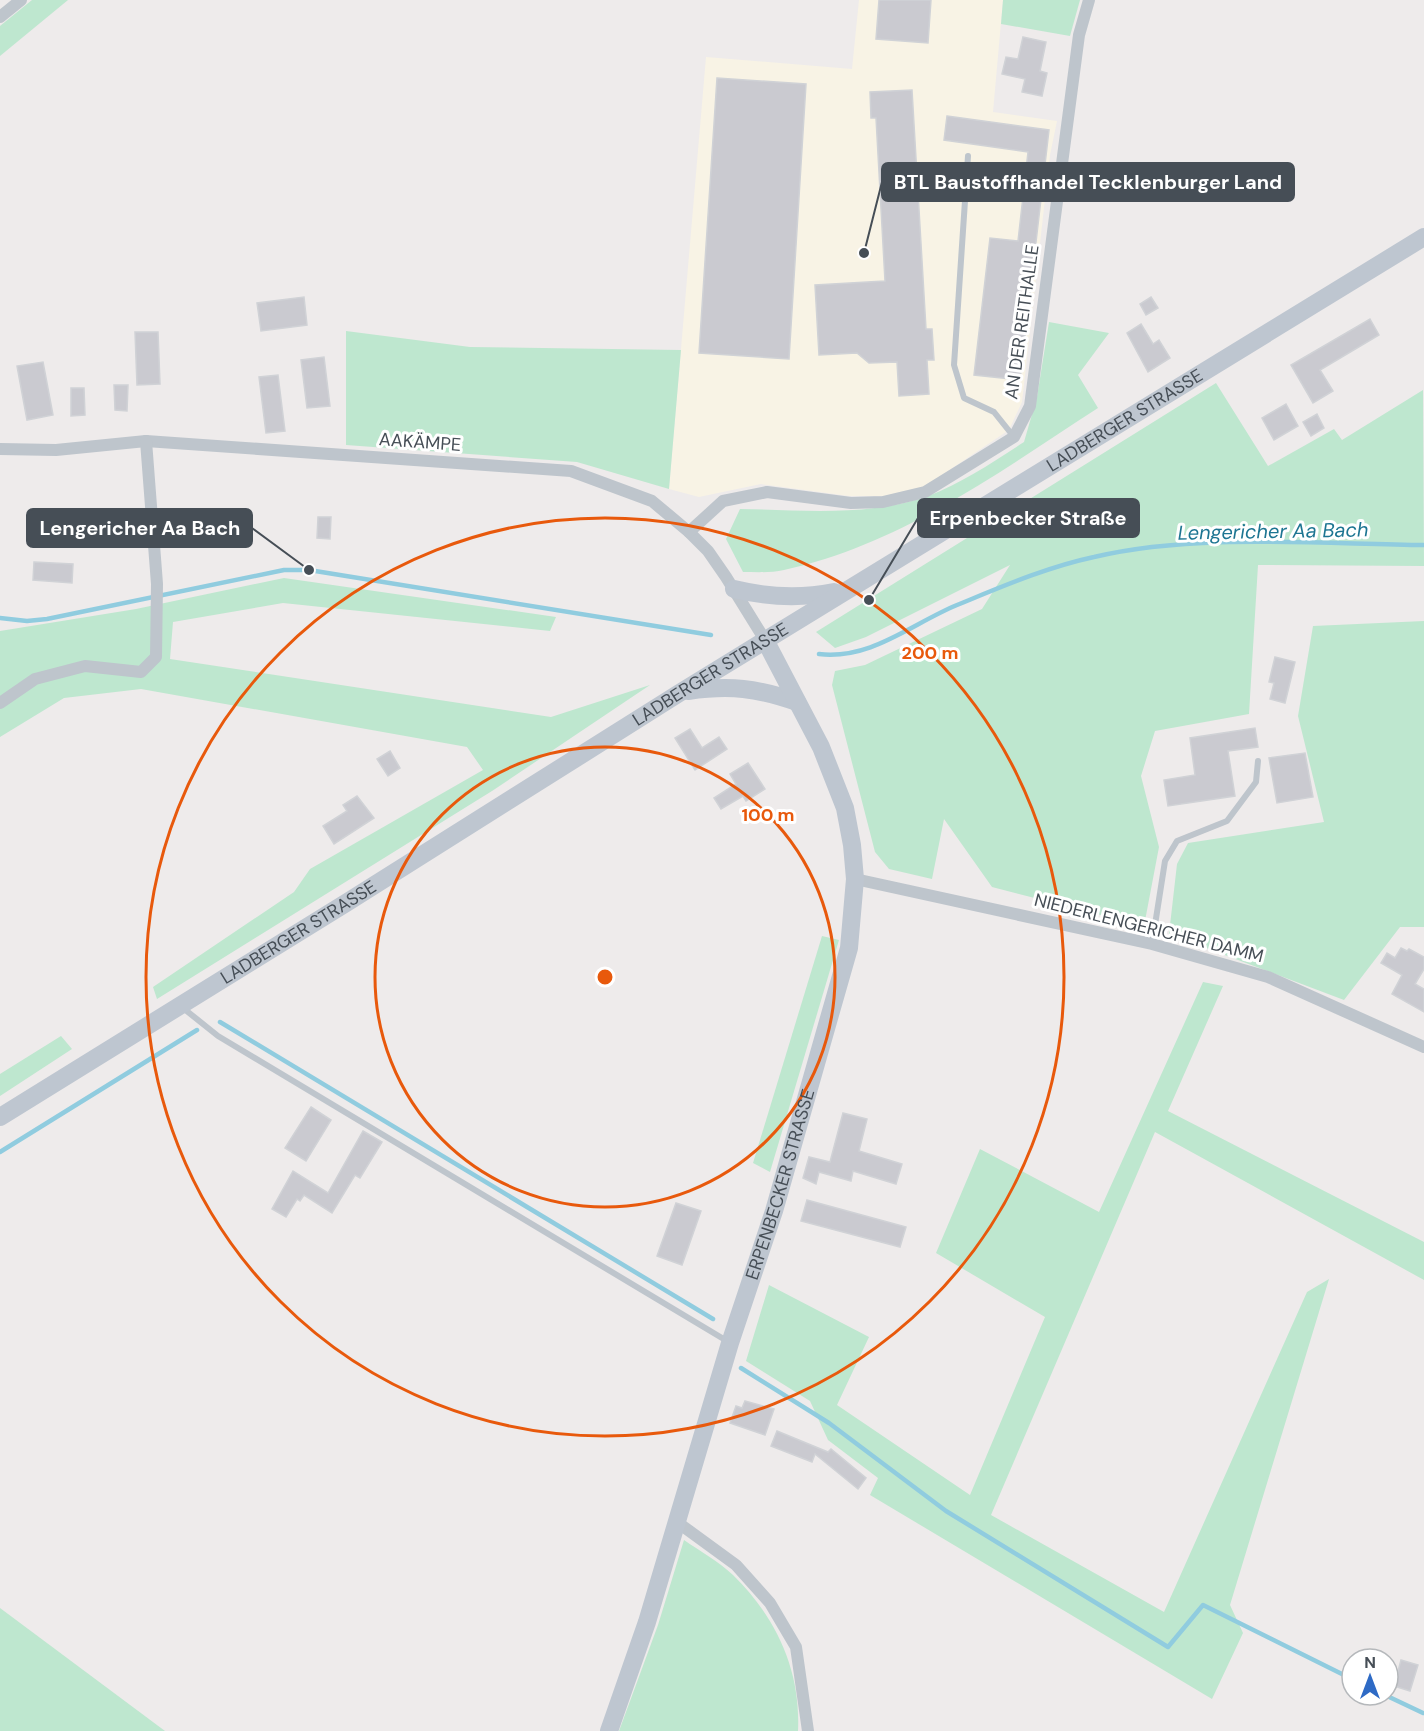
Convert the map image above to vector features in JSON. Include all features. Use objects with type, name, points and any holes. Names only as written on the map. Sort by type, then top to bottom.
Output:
[{"type":"main road","name":"LADBERGER STRASSE","points":[[0,1117],[765,640],[1127,421],[1424,237]]},
{"type":"main road","points":[[734,589],[783,597],[811,597],[847,590]]},
{"type":"main road","name":"ERPENBECKER STRASSE","points":[[609,1731],[647,1622],[730,1343],[774,1211],[849,948],[855,879],[845,808],[833,773],[765,640]]},
{"type":"main road","points":[[681,692],[735,687],[764,690],[797,702]]},
{"type":"street","points":[[0,17],[21,0]]},
{"type":"street","name":"AN DER REITHALLE","points":[[1014,437],[1030,406],[1079,35],[1089,0]]},
{"type":"street","points":[[689,532],[723,501],[767,492],[851,503],[883,502],[926,492],[1014,437]]},
{"type":"street","points":[[0,703],[35,679],[85,666],[141,672],[156,657],[157,584],[146,441]]},
{"type":"street","name":"AAKÄMPE","points":[[0,449],[56,450],[146,441],[571,471],[652,501],[689,532],[708,551],[765,640]]},
{"type":"street","name":"NIEDERLENGERICHER DAMM","points":[[855,879],[1152,944],[1268,977],[1424,1047]]},
{"type":"street","points":[[677,1522],[736,1565],[770,1603],[796,1647],[808,1731]]},
{"type":"lane","points":[[968,156],[954,365],[964,398],[994,412],[1014,437]]},
{"type":"lane","points":[[1152,944],[1165,861],[1177,841],[1227,821],[1256,782],[1258,761]]},
{"type":"lane","points":[[180,1006],[218,1036],[730,1343]]},
{"type":"shaded area","points":[[859,0],[1003,0],[993,112],[1057,121],[1050,155],[1022,402],[1009,430],[924,487],[885,496],[849,496],[761,484],[699,497],[669,489],[706,57],[852,69]]},
{"type":"green space","points":[[32,0],[68,0],[0,56],[0,26]]},
{"type":"green space","points":[[1003,0],[1080,0],[1070,36],[1001,24]]},
{"type":"green space","points":[[1049,322],[1109,333],[1078,375],[1098,408],[986,481],[909,524],[869,543],[827,558],[779,571],[743,572],[726,539],[740,509],[835,511],[906,503],[953,485],[1024,442],[1037,397]]},
{"type":"green space","points":[[346,331],[470,347],[681,350],[669,489],[577,462],[346,445]]},
{"type":"green space","points":[[1216,383],[1268,466],[1334,429],[1342,440],[1423,390],[1424,566],[1258,565],[1249,714],[1155,731],[1141,776],[1159,847],[1144,926],[992,887],[944,819],[932,879],[889,869],[875,852],[832,685],[835,671],[865,665],[982,609],[1010,565],[866,637],[835,648],[816,632]]},
{"type":"green space","points":[[284,578],[556,617],[550,631],[283,603],[173,622],[170,659],[551,717],[650,685],[492,791],[157,999],[153,987],[294,892],[310,869],[483,770],[467,747],[141,689],[64,698],[0,737],[0,631],[136,609]]},
{"type":"green space","points":[[1424,621],[1424,927],[1400,927],[1344,1000],[1169,934],[1177,864],[1188,843],[1324,822],[1298,716],[1313,626]]},
{"type":"green space","points":[[822,936],[839,940],[770,1172],[753,1163]]},
{"type":"green space","points":[[1203,982],[1223,986],[1168,1111],[1424,1242],[1424,1280],[1155,1132],[991,1515],[1164,1612],[1307,1292],[1329,1279],[1230,1605],[1243,1633],[1212,1699],[870,1495],[878,1478],[828,1440],[810,1401],[746,1361],[769,1285],[869,1337],[837,1405],[970,1495],[1045,1317],[936,1253],[980,1149],[1099,1212]]},
{"type":"green space","points":[[61,1036],[72,1049],[0,1096],[0,1074]]},
{"type":"green space","points":[[684,1540],[733,1575],[762,1609],[773,1627],[790,1666],[798,1709],[798,1731],[619,1731],[658,1625]]},
{"type":"green space","points":[[0,1608],[165,1731],[0,1731]]},
{"type":"building","points":[[879,0],[931,0],[928,43],[876,39]]},
{"type":"building","points":[[1023,37],[1046,42],[1040,71],[1047,73],[1042,96],[1022,92],[1025,79],[1002,74],[1006,57],[1018,59]]},
{"type":"building","points":[[717,78],[806,84],[789,359],[699,353]]},
{"type":"building","points":[[912,90],[926,329],[932,329],[934,360],[927,360],[929,394],[899,396],[897,362],[869,363],[857,353],[819,355],[815,285],[885,281],[876,118],[871,118],[870,92]]},
{"type":"building","points":[[947,116],[1049,130],[1020,380],[974,375],[990,238],[1018,241],[1028,152],[944,140]]},
{"type":"building","points":[[304,297],[307,325],[261,331],[257,303]]},
{"type":"building","points":[[1151,297],[1158,308],[1146,315],[1140,304]]},
{"type":"building","points":[[1370,319],[1379,335],[1320,370],[1333,391],[1313,403],[1291,365]]},
{"type":"building","points":[[1141,324],[1153,344],[1159,340],[1170,358],[1148,372],[1127,333]]},
{"type":"building","points":[[135,332],[158,332],[160,384],[137,385]]},
{"type":"building","points":[[324,357],[330,406],[307,408],[301,360]]},
{"type":"building","points":[[43,362],[53,415],[27,420],[17,366]]},
{"type":"building","points":[[278,375],[285,431],[266,433],[259,377]]},
{"type":"building","points":[[114,385],[128,385],[127,411],[115,410]]},
{"type":"building","points":[[71,388],[84,388],[85,415],[71,416]]},
{"type":"building","points":[[1286,404],[1298,426],[1274,440],[1262,418]]},
{"type":"building","points":[[1317,414],[1324,428],[1311,436],[1303,422]]},
{"type":"building","points":[[318,517],[331,517],[330,539],[317,538]]},
{"type":"building","points":[[34,562],[73,564],[72,583],[33,580]]},
{"type":"building","points":[[1275,657],[1295,662],[1285,703],[1270,699],[1274,683],[1269,682]]},
{"type":"building","points":[[1255,728],[1258,747],[1228,751],[1235,796],[1168,806],[1164,780],[1195,775],[1190,738]]},
{"type":"building","points":[[690,729],[702,748],[719,737],[727,749],[695,770],[675,738]]},
{"type":"building","points":[[390,751],[400,768],[388,776],[377,759]]},
{"type":"building","points":[[1305,753],[1313,797],[1277,803],[1269,758]]},
{"type":"building","points":[[748,763],[765,789],[746,801],[743,796],[721,809],[714,798],[736,784],[730,774]]},
{"type":"building","points":[[357,796],[374,818],[334,844],[323,826],[347,811],[343,805]]},
{"type":"building","points":[[1401,948],[1407,951],[1409,949],[1424,957],[1424,969],[1415,984],[1424,989],[1424,1012],[1392,994],[1402,975],[1381,963],[1387,953],[1395,958]]},
{"type":"building","points":[[311,1107],[331,1120],[306,1161],[285,1148]]},
{"type":"building","points":[[843,1113],[867,1119],[859,1151],[902,1164],[896,1184],[853,1171],[851,1181],[819,1172],[816,1184],[803,1178],[809,1157],[830,1162]]},
{"type":"building","points":[[363,1131],[382,1142],[360,1178],[355,1175],[332,1213],[304,1195],[300,1201],[297,1199],[286,1217],[272,1209],[293,1171],[328,1193]]},
{"type":"building","points":[[807,1200],[906,1227],[900,1247],[801,1221]]},
{"type":"building","points":[[676,1203],[701,1211],[682,1265],[657,1256]]},
{"type":"building","points":[[745,1401],[774,1409],[765,1435],[730,1423],[736,1406],[742,1408]]},
{"type":"building","points":[[777,1431],[828,1452],[831,1449],[866,1478],[858,1489],[815,1454],[812,1462],[771,1446]]},
{"type":"building","points":[[1401,1660],[1418,1665],[1410,1691],[1400,1688]]},
{"type":"waterway","name":"Lengericher Aa Bach","points":[[819,654],[856,652],[890,639],[957,605],[1024,578],[1094,557],[1173,545],[1215,542],[1424,545]]},
{"type":"waterway","name":"Lengericher Aa Bach","points":[[0,618],[27,621],[47,619],[284,570],[309,570],[711,635]]},
{"type":"waterway","points":[[220,1022],[713,1319]]},
{"type":"waterway","points":[[0,1152],[197,1030]]},
{"type":"waterway","points":[[741,1368],[829,1423],[946,1511],[1168,1647],[1203,1605],[1340,1673]]},
{"type":"waterway","points":[[1400,1702],[1423,1713]]},
{"type":"place","name":"BTL Baustoffhandel Tecklenburger Land","points":[[864,253]]},
{"type":"place","name":"Lengericher Aa Bach","points":[[309,570]]},
{"type":"place","name":"Erpenbecker Straße","points":[[869,600]]}]
